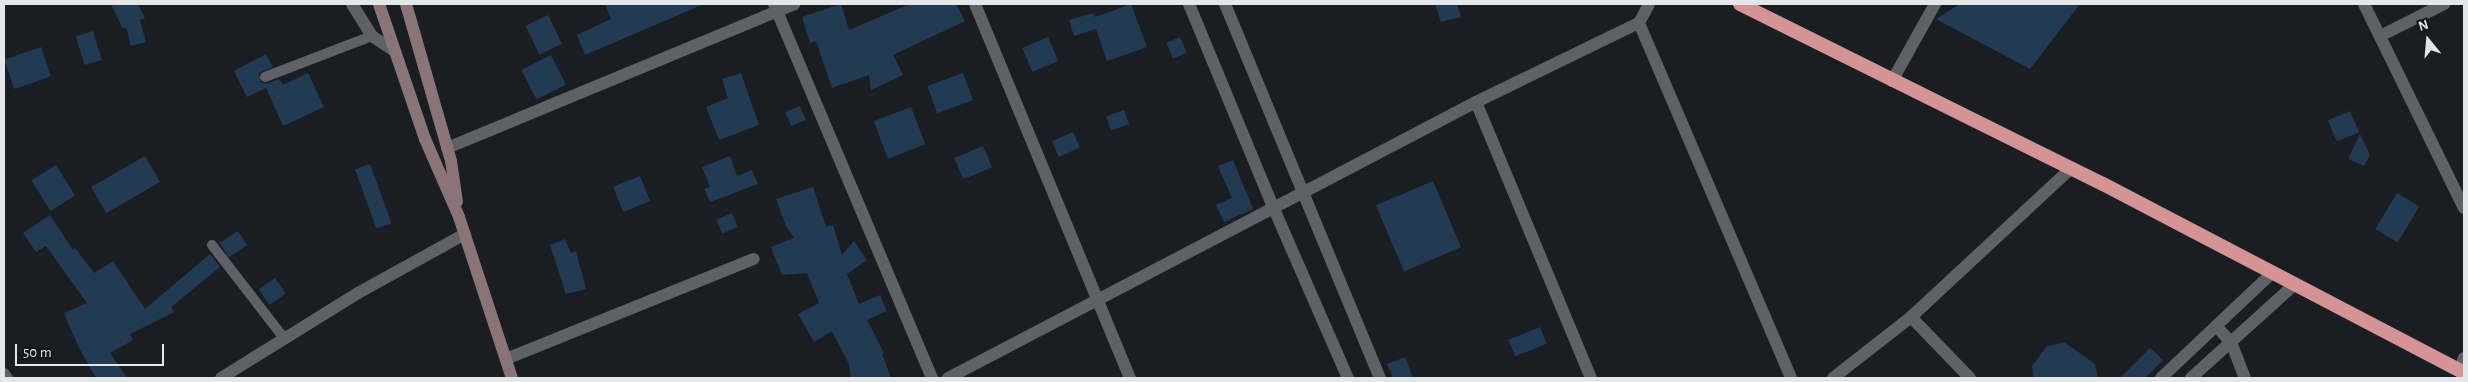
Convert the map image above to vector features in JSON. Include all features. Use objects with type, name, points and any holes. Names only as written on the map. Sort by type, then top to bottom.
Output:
[{"type":"highway","points":[[1740,4],[2103,184],[2272,274],[2463,367]]},
{"type":"main road","points":[[379,4],[425,140],[459,217],[512,378]]},
{"type":"main road","points":[[406,4],[447,148],[459,217]]},
{"type":"street","points":[[352,4],[372,36],[394,51]]},
{"type":"street","points":[[447,148],[776,7],[794,4]]},
{"type":"street","points":[[975,4],[1130,378]]},
{"type":"street","points":[[1189,4],[1274,209],[1348,378]]},
{"type":"street","points":[[1225,4],[1380,378]]},
{"type":"street","points":[[948,378],[1476,102],[1639,22],[1648,4]]},
{"type":"street","points":[[1892,81],[1935,4]]},
{"type":"street","points":[[2364,4],[2464,208]]},
{"type":"street","points":[[2380,36],[2444,4]]},
{"type":"street","points":[[776,7],[932,378]]},
{"type":"street","points":[[1639,22],[1790,378]]},
{"type":"street","points":[[1476,102],[1592,378]]},
{"type":"street","points":[[1833,378],[1911,317],[2070,169]]},
{"type":"street","points":[[221,378],[358,293],[465,234]]},
{"type":"street","points":[[506,359],[754,259]]},
{"type":"street","points":[[2161,378],[2272,274]]},
{"type":"street","points":[[2191,378],[2294,285]]},
{"type":"street","points":[[1911,317],[1970,378]]},
{"type":"street","points":[[2216,326],[2231,342],[2245,378]]},
{"type":"street","points":[[4,374],[7,378]]},
{"type":"lane","points":[[265,77],[372,36]]},
{"type":"lane","points":[[212,245],[284,338]]},
{"type":"building","points":[[111,4],[138,4],[145,18],[140,20],[146,42],[131,46],[126,27],[123,29]]},
{"type":"building","points":[[605,4],[704,4],[585,55],[577,35],[611,19]]},
{"type":"building","points":[[841,4],[849,30],[910,4],[956,4],[965,21],[893,55],[903,75],[871,90],[869,75],[832,88],[816,41],[810,43],[802,17]]},
{"type":"building","points":[[1131,4],[1147,47],[1107,61],[1096,29],[1074,36],[1069,20],[1093,13],[1095,17]]},
{"type":"building","points":[[1435,4],[1457,4],[1461,17],[1441,22]]},
{"type":"building","points":[[1960,4],[2080,4],[2030,69],[1936,19]]},
{"type":"building","points":[[548,15],[562,44],[540,55],[526,26]]},
{"type":"building","points":[[93,31],[102,60],[85,65],[76,36]]},
{"type":"building","points":[[1048,37],[1058,61],[1032,72],[1022,48]]},
{"type":"building","points":[[1180,37],[1187,53],[1173,59],[1166,43]]},
{"type":"building","points":[[41,47],[51,76],[14,89],[4,60]]},
{"type":"building","points":[[266,54],[273,67],[259,73],[260,82],[267,84],[279,79],[283,85],[308,73],[324,107],[283,126],[266,88],[247,97],[234,71]]},
{"type":"building","points":[[551,55],[566,84],[537,99],[522,70]]},
{"type":"building","points":[[741,73],[759,125],[719,140],[706,107],[728,98],[722,79]]},
{"type":"building","points":[[963,73],[973,100],[937,113],[927,86]]},
{"type":"building","points":[[800,106],[806,120],[791,126],[785,112]]},
{"type":"building","points":[[911,107],[925,144],[888,159],[874,121]]},
{"type":"building","points":[[1124,110],[1129,124],[1111,131],[1106,116]]},
{"type":"building","points":[[2350,111],[2359,132],[2337,142],[2328,120]]},
{"type":"building","points":[[1073,132],[1080,148],[1059,157],[1052,141]]},
{"type":"building","points":[[2360,134],[2370,155],[2364,166],[2348,159]]},
{"type":"building","points":[[983,146],[992,167],[963,179],[954,158]]},
{"type":"building","points":[[145,156],[160,182],[106,213],[91,187]]},
{"type":"building","points":[[730,156],[737,176],[752,170],[758,184],[710,202],[704,189],[710,187],[702,167]]},
{"type":"building","points":[[1233,160],[1253,209],[1224,222],[1216,205],[1232,198],[1218,166]]},
{"type":"building","points":[[370,164],[392,223],[377,229],[355,169]]},
{"type":"building","points":[[56,165],[75,196],[50,211],[31,180]]},
{"type":"building","points":[[640,176],[650,201],[623,212],[613,187]]},
{"type":"building","points":[[1433,181],[1461,247],[1404,272],[1376,205]]},
{"type":"building","points":[[813,187],[826,227],[833,225],[842,255],[854,241],[867,260],[847,274],[859,304],[880,295],[887,311],[867,320],[884,353],[882,354],[891,378],[851,378],[849,364],[832,331],[814,342],[798,314],[819,303],[807,273],[782,275],[771,247],[794,238],[786,226],[776,199]]},
{"type":"building","points":[[2397,193],[2419,206],[2398,242],[2375,229]]},
{"type":"building","points":[[732,213],[738,227],[722,233],[716,220]]},
{"type":"building","points":[[50,215],[73,250],[75,248],[94,273],[113,261],[145,309],[210,254],[220,267],[171,307],[174,312],[130,334],[133,340],[110,353],[127,378],[96,378],[79,348],[64,313],[87,303],[46,246],[36,252],[23,233]]},
{"type":"building","points":[[238,231],[247,245],[229,257],[220,243]]},
{"type":"building","points":[[565,239],[571,253],[576,251],[586,289],[566,294],[550,245]]},
{"type":"building","points":[[275,278],[286,294],[270,305],[259,289]]},
{"type":"building","points":[[1540,327],[1547,344],[1515,356],[1508,340]]},
{"type":"building","points":[[2064,342],[2095,364],[2098,378],[2034,378],[2032,366],[2046,347]]},
{"type":"building","points":[[2150,348],[2163,360],[2145,378],[2120,378]]},
{"type":"building","points":[[1405,357],[1413,378],[1393,378],[1387,364]]}]
